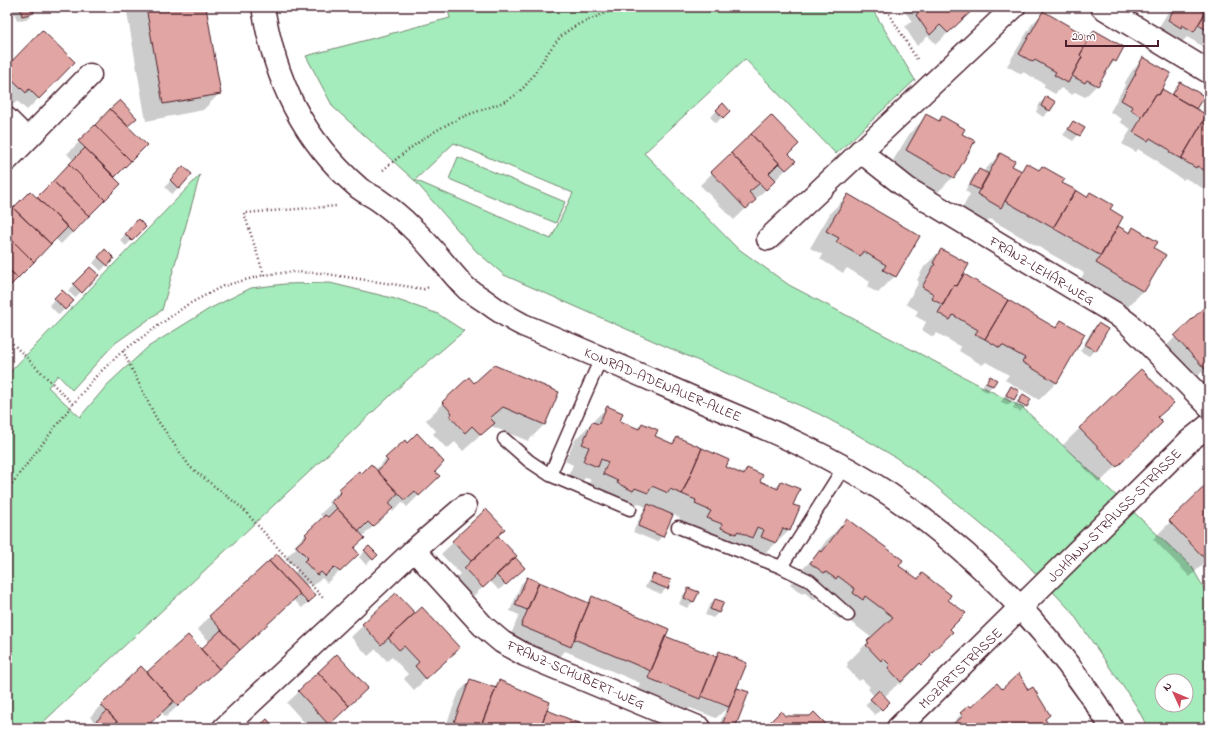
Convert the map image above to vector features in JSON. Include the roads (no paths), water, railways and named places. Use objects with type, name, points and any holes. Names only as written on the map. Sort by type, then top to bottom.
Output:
[{"type":"street","name":"KONRAD-ADENAUER-ALLEE","points":[[263,7],[267,31],[281,77],[300,118],[311,136],[326,154],[360,189],[394,211],[414,229],[469,290],[502,314],[523,325],[770,430],[844,467],[888,493],[931,525],[976,564],[1021,607],[1064,658],[1090,693],[1112,728]]},
{"type":"street","points":[[768,239],[1014,7]]},
{"type":"street","points":[[1102,7],[1209,72]]},
{"type":"street","points":[[7,160],[90,75]]},
{"type":"street","points":[[7,119],[27,139]]},
{"type":"street","name":"FRANZ-LEHÁR-WEG","points":[[860,151],[908,189],[1116,314],[1128,324],[1209,406]]},
{"type":"street","name":"JOHANN-STRAUSS-STRASSE","points":[[1021,607],[1189,441],[1209,425]]},
{"type":"street","points":[[224,728],[414,550],[465,506]]},
{"type":"street","name":"FRANZ-SCHUBERT-WEG","points":[[414,550],[483,626],[502,642],[525,655],[700,728]]},
{"type":"street","name":"MOZARTSTRASSE","points":[[898,728],[1021,607]]},
{"type":"lane","points":[[550,475],[601,358]]},
{"type":"lane","points":[[504,439],[529,461],[550,475],[630,509]]},
{"type":"lane","points":[[781,567],[844,467]]},
{"type":"lane","points":[[678,528],[781,567],[810,581],[848,615]]}]
